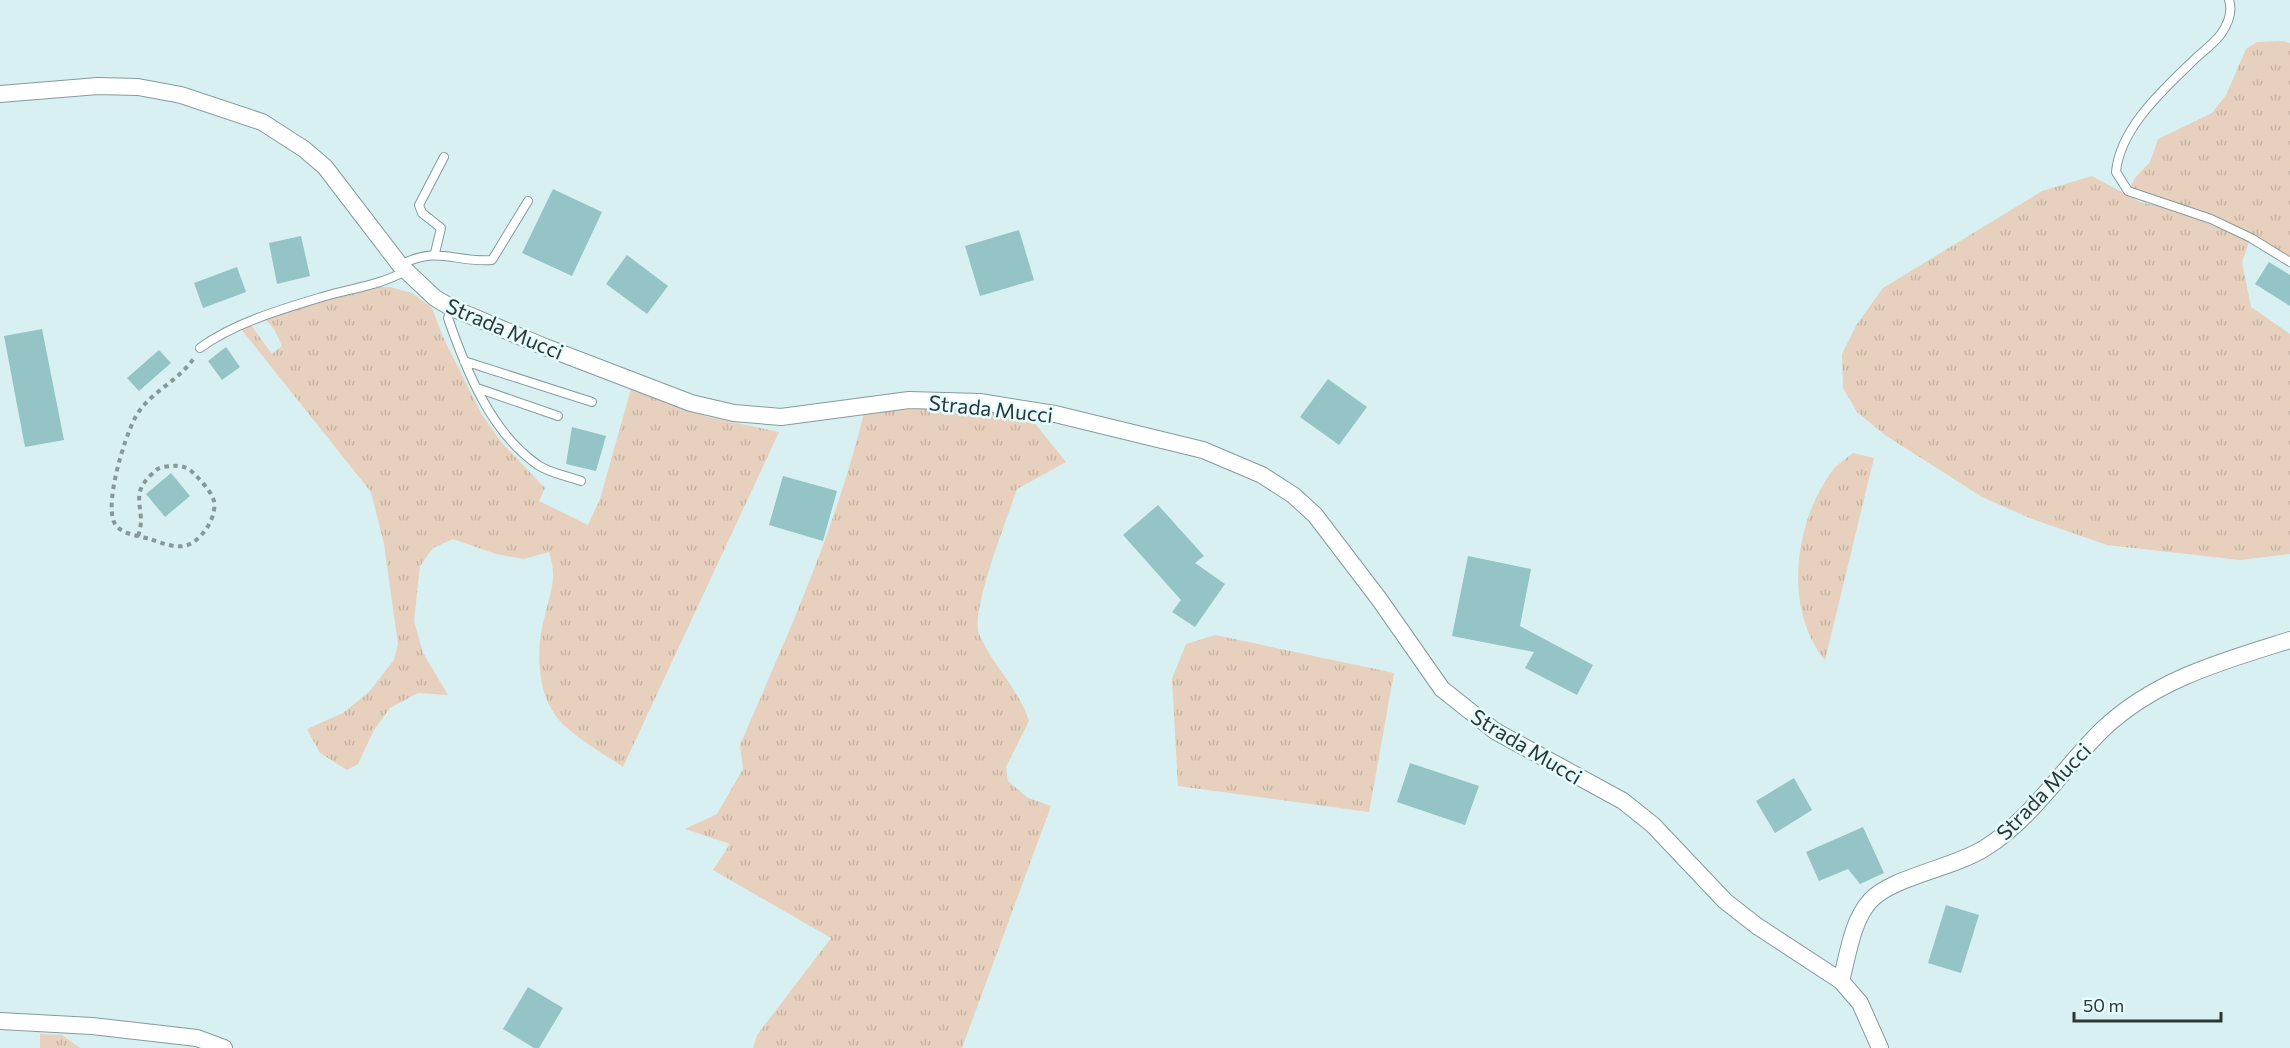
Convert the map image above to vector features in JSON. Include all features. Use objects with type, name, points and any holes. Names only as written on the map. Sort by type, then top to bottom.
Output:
[{"type":"street","name":"Strada Mucci","points":[[0,94],[98,86],[138,87],[181,95],[262,122],[296,143],[325,166],[403,268],[422,288],[452,308],[545,347],[714,410],[759,417],[781,417],[909,400],[960,400],[1055,414],[1115,427],[1203,450],[1237,463],[1282,487],[1315,515],[1379,599],[1442,689],[1495,731],[1623,801],[1653,825],[1725,901],[1757,926],[1841,981],[1860,1003],[1880,1048]]},
{"type":"street","name":"Strada Mucci","points":[[1841,981],[1858,921],[1862,911],[1875,896],[1895,884],[1968,858],[2005,835],[2103,729],[2146,695],[2229,658],[2290,640]]},
{"type":"street","points":[[0,1021],[92,1026],[197,1038],[224,1048]]},
{"type":"lane","points":[[2229,0],[2232,9],[2220,34],[2167,87],[2128,135],[2116,172],[2128,191],[2211,219],[2251,238],[2290,262]]},
{"type":"lane","points":[[435,254],[441,228],[422,213],[419,205],[444,157]]},
{"type":"lane","points":[[200,348],[262,317],[323,296],[388,280],[423,255],[435,254],[474,261],[492,260],[528,201]]},
{"type":"lane","points":[[452,308],[448,318],[464,361],[501,429],[538,465],[581,481]]},
{"type":"lane","points":[[464,361],[592,402]]},
{"type":"lane","points":[[477,388],[558,416]]},
{"type":"path","points":[[138,536],[143,524],[143,515],[137,504],[140,488],[159,468],[179,465],[191,471],[213,498],[214,513],[206,531],[190,543],[179,546],[138,536],[120,530],[114,522],[112,508],[112,493],[128,434],[147,401],[178,377],[200,348]]},
{"type":"green space","points":[[2257,42],[2290,43],[2290,258],[2233,225],[2131,188],[2134,179],[2150,162],[2158,139],[2212,113],[2226,95],[2246,49]]},
{"type":"green space","points":[[2092,176],[2140,202],[2183,212],[2249,242],[2242,262],[2251,307],[2290,334],[2290,554],[2240,560],[2107,545],[2032,519],[1982,497],[1885,435],[1857,412],[1843,388],[1842,354],[1857,324],[1883,288],[2042,191]]},
{"type":"green space","points":[[374,287],[390,287],[412,293],[432,308],[443,337],[481,413],[501,442],[545,488],[539,501],[588,525],[600,499],[631,389],[708,417],[779,432],[623,767],[566,727],[556,717],[544,691],[539,662],[541,633],[553,578],[549,552],[524,559],[496,554],[453,539],[433,548],[420,566],[414,621],[423,653],[448,695],[418,693],[390,708],[374,730],[358,764],[347,770],[320,753],[307,729],[343,713],[369,692],[394,660],[398,644],[384,544],[371,492],[241,329],[251,325],[272,354],[282,346],[274,329],[266,320],[318,300]]},
{"type":"green space","points":[[943,407],[999,412],[1033,421],[1066,462],[1017,489],[985,585],[978,622],[979,634],[984,645],[1019,698],[1029,721],[1006,767],[1008,781],[1028,798],[1051,806],[962,1048],[753,1048],[757,1035],[831,938],[713,870],[730,844],[685,829],[717,814],[743,769],[740,745],[825,541],[864,413]]},
{"type":"green space","points":[[1853,453],[1874,458],[1825,660],[1812,639],[1803,616],[1799,591],[1802,540],[1819,492],[1834,468]]},
{"type":"green space","points":[[1215,635],[1394,673],[1369,812],[1178,786],[1172,679],[1186,644]]},
{"type":"green space","points":[[40,1034],[62,1035],[80,1048],[40,1048]]},
{"type":"building","points":[[553,189],[602,212],[572,276],[522,253]]},
{"type":"building","points":[[1019,230],[1034,280],[980,296],[965,246]]},
{"type":"building","points":[[301,236],[310,276],[277,284],[269,243]]},
{"type":"building","points":[[627,255],[668,286],[647,314],[606,284]]},
{"type":"building","points":[[2269,262],[2290,275],[2290,306],[2255,284]]},
{"type":"building","points":[[237,267],[246,292],[203,308],[194,283]]},
{"type":"building","points":[[42,329],[64,440],[25,447],[4,336]]},
{"type":"building","points":[[226,347],[240,367],[222,380],[208,361]]},
{"type":"building","points":[[159,350],[171,363],[139,391],[127,378]]},
{"type":"building","points":[[1328,379],[1367,407],[1339,445],[1300,417]]},
{"type":"building","points":[[572,427],[606,436],[596,471],[566,464]]},
{"type":"building","points":[[171,473],[190,496],[165,517],[146,494]]},
{"type":"building","points":[[783,476],[837,491],[823,541],[769,525]]},
{"type":"building","points":[[1158,505],[1204,556],[1195,563],[1225,584],[1195,627],[1172,612],[1181,600],[1123,535]]},
{"type":"building","points":[[1468,556],[1531,569],[1520,626],[1593,665],[1577,695],[1525,668],[1534,652],[1452,636]]},
{"type":"building","points":[[1410,763],[1479,786],[1465,825],[1397,802]]},
{"type":"building","points":[[1794,778],[1812,810],[1775,833],[1756,801]]},
{"type":"building","points":[[1863,827],[1884,873],[1860,884],[1848,869],[1819,881],[1806,852]]},
{"type":"building","points":[[1946,905],[1979,915],[1961,973],[1928,963]]},
{"type":"building","points":[[528,987],[563,1008],[539,1048],[534,1048],[503,1029]]}]
